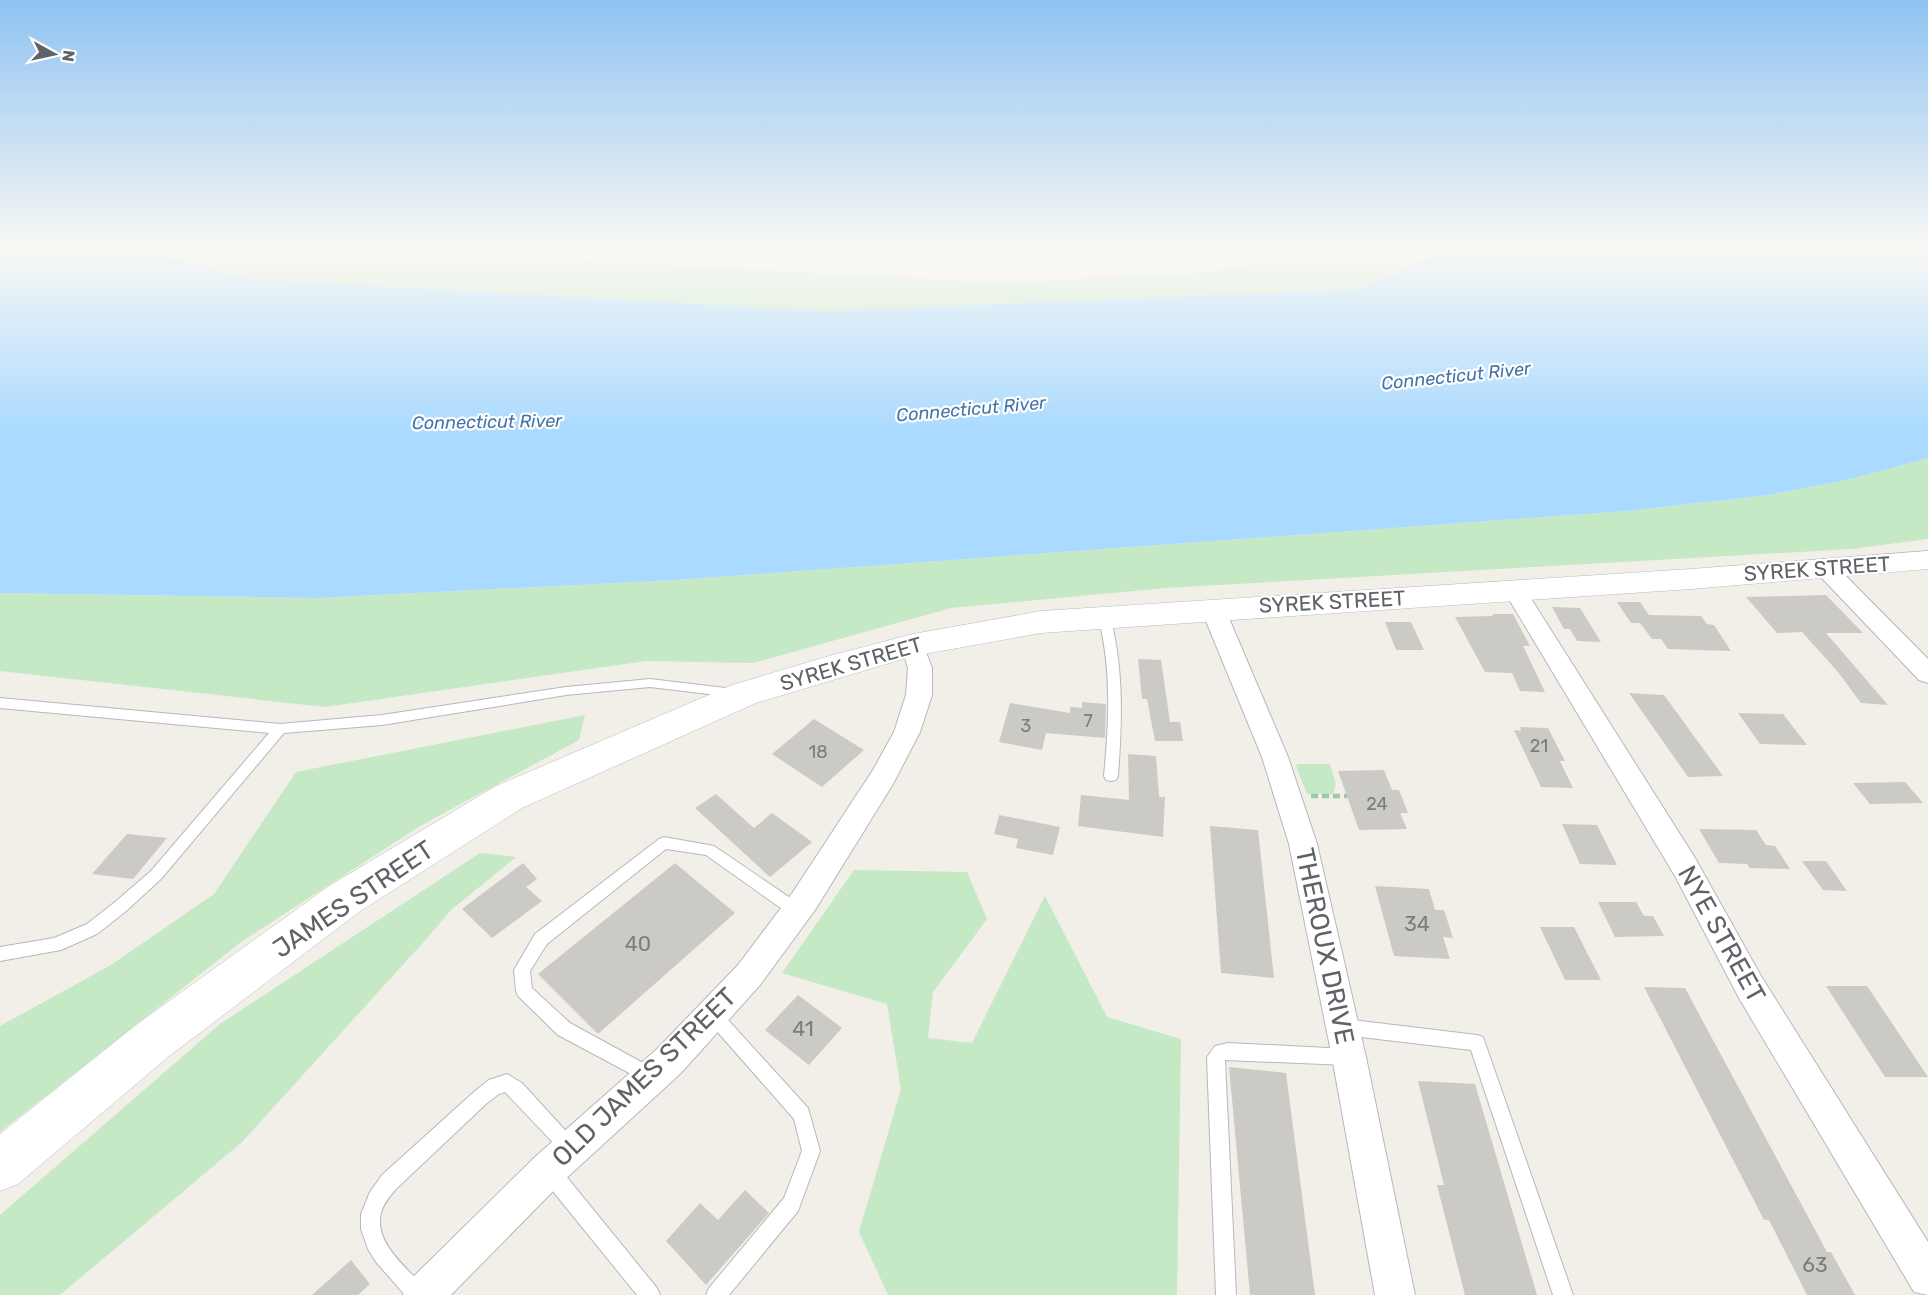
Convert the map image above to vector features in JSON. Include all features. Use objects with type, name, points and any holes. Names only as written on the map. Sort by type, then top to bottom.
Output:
[{"type":"main road","name":"SYREK STREET","points":[[744,694],[841,664],[913,645],[1041,622],[1104,616],[1515,591],[1928,560]]},
{"type":"main road","name":"JAMES STREET","points":[[0,1166],[152,1041],[344,898],[509,797],[744,694]]},
{"type":"street","points":[[1825,568],[1928,674]]},
{"type":"street","name":"NYE STREET","points":[[1515,591],[1685,867],[1750,987],[1928,1278]]},
{"type":"street","name":"THEROUX DRIVE","points":[[1213,609],[1264,729],[1289,796],[1312,879],[1395,1295]]},
{"type":"street","name":"OLD JAMES STREET","points":[[423,1295],[560,1160],[651,1077],[749,975],[797,911],[883,777],[907,732],[919,695],[920,668],[913,645]]},
{"type":"lane","points":[[1104,616],[1108,630],[1116,699],[1111,776]]},
{"type":"lane","points":[[0,703],[280,729],[382,720],[566,691],[650,683],[744,694]]},
{"type":"lane","points":[[0,954],[55,945],[92,929],[120,907],[156,875],[280,729]]},
{"type":"lane","points":[[651,1077],[564,1029],[524,991],[522,970],[541,939],[663,843],[709,850],[797,911]]},
{"type":"lane","points":[[712,1014],[802,1114],[811,1151],[791,1203],[716,1295]]},
{"type":"lane","points":[[1342,1026],[1477,1043],[1563,1295]]},
{"type":"lane","points":[[1226,1295],[1216,1057],[1221,1052],[1228,1051],[1349,1057]]},
{"type":"lane","points":[[418,1295],[370,1236],[371,1208],[378,1193],[388,1182],[481,1097],[495,1086],[507,1083],[516,1089],[560,1160],[650,1295]]},
{"type":"path","points":[[1289,796],[1347,796]]},
{"type":"green space","points":[[1928,458],[1928,539],[1851,549],[1166,588],[951,608],[753,663],[646,661],[325,707],[0,671],[0,593],[317,598],[676,580],[1627,511],[1769,495],[1851,479]]},
{"type":"green space","points":[[585,715],[579,740],[420,826],[241,942],[0,1132],[0,1026],[111,965],[214,894],[296,772]]},
{"type":"green space","points":[[1298,764],[1330,764],[1336,784],[1333,794],[1307,794],[1296,766]]},
{"type":"green space","points":[[480,853],[516,857],[450,911],[242,1142],[60,1295],[0,1295],[0,1215],[220,1024]]},
{"type":"green space","points":[[854,870],[967,872],[987,919],[933,992],[928,1038],[972,1043],[1045,896],[1107,1017],[1181,1039],[1177,1295],[888,1295],[859,1232],[901,1089],[887,1004],[782,973]]},
{"type":"water","name":"Connecticut River","points":[[0,310],[1928,310],[1928,458],[1851,479],[1769,495],[1627,511],[676,580],[317,598],[0,593]]},
{"type":"building","points":[[1826,595],[1863,633],[1826,633],[1888,705],[1861,703],[1838,672],[1802,632],[1777,633],[1746,597]]},
{"type":"building","points":[[1617,602],[1640,602],[1649,615],[1701,616],[1707,624],[1714,625],[1731,651],[1668,649],[1661,639],[1652,639],[1640,623],[1631,623]]},
{"type":"building","points":[[1552,607],[1580,608],[1601,642],[1577,641],[1570,629],[1564,629]]},
{"type":"building","points":[[1492,614],[1513,614],[1530,646],[1523,646],[1545,692],[1520,691],[1512,673],[1485,672],[1455,617],[1493,616]]},
{"type":"building","points":[[1385,622],[1411,622],[1424,650],[1396,650]]},
{"type":"building","points":[[1138,659],[1161,660],[1170,722],[1180,722],[1183,741],[1155,741],[1147,699],[1142,699]]},
{"type":"building","points":[[1629,693],[1664,695],[1723,776],[1688,777]]},
{"type":"building","points":[[1082,702],[1106,704],[1105,738],[1046,733],[1042,750],[999,742],[1010,703],[1070,713],[1070,707],[1082,708]]},
{"type":"building","points":[[1738,713],[1783,714],[1807,745],[1760,744]]},
{"type":"building","points":[[814,719],[864,750],[822,787],[772,754]]},
{"type":"building","points":[[1520,727],[1548,728],[1565,761],[1560,761],[1573,788],[1541,787],[1514,730],[1521,731]]},
{"type":"building","points":[[1128,754],[1156,756],[1159,797],[1165,797],[1163,837],[1078,826],[1081,795],[1129,800]]},
{"type":"building","points":[[1384,770],[1392,790],[1399,790],[1408,813],[1400,813],[1407,829],[1359,830],[1338,771]]},
{"type":"building","points":[[1905,782],[1923,803],[1870,804],[1853,783]]},
{"type":"building","points":[[716,794],[754,828],[772,813],[812,842],[770,877],[695,808]]},
{"type":"building","points":[[999,815],[1060,827],[1053,855],[1016,848],[1018,839],[994,834]]},
{"type":"building","points":[[1562,824],[1597,825],[1617,865],[1580,864]]},
{"type":"building","points":[[1210,826],[1258,830],[1274,978],[1221,973]]},
{"type":"building","points":[[1699,829],[1756,830],[1766,845],[1775,846],[1790,869],[1750,868],[1747,864],[1719,863]]},
{"type":"building","points":[[127,834],[167,838],[133,879],[92,874]]},
{"type":"building","points":[[1802,861],[1826,861],[1847,891],[1823,890]]},
{"type":"building","points":[[523,863],[537,879],[526,887],[542,901],[492,938],[462,909]]},
{"type":"building","points":[[675,863],[735,913],[598,1034],[538,974]]},
{"type":"building","points":[[1375,886],[1429,889],[1435,910],[1444,910],[1453,938],[1443,937],[1450,959],[1394,956]]},
{"type":"building","points":[[1598,902],[1636,902],[1644,916],[1653,916],[1664,936],[1615,937]]},
{"type":"building","points":[[1540,927],[1574,927],[1601,980],[1565,980]]},
{"type":"building","points":[[1826,986],[1867,986],[1928,1077],[1885,1077]]},
{"type":"building","points":[[1644,987],[1685,988],[1827,1252],[1831,1252],[1855,1295],[1807,1295],[1769,1220],[1764,1220]]},
{"type":"building","points":[[798,995],[842,1028],[809,1065],[765,1030]]},
{"type":"building","points":[[1229,1067],[1286,1073],[1315,1295],[1250,1295]]},
{"type":"building","points":[[1418,1081],[1475,1084],[1537,1295],[1465,1295],[1437,1185],[1444,1185]]},
{"type":"building","points":[[745,1190],[769,1213],[706,1285],[666,1241],[700,1203],[718,1220]]},
{"type":"building","points":[[351,1260],[370,1284],[358,1295],[312,1295]]}]
